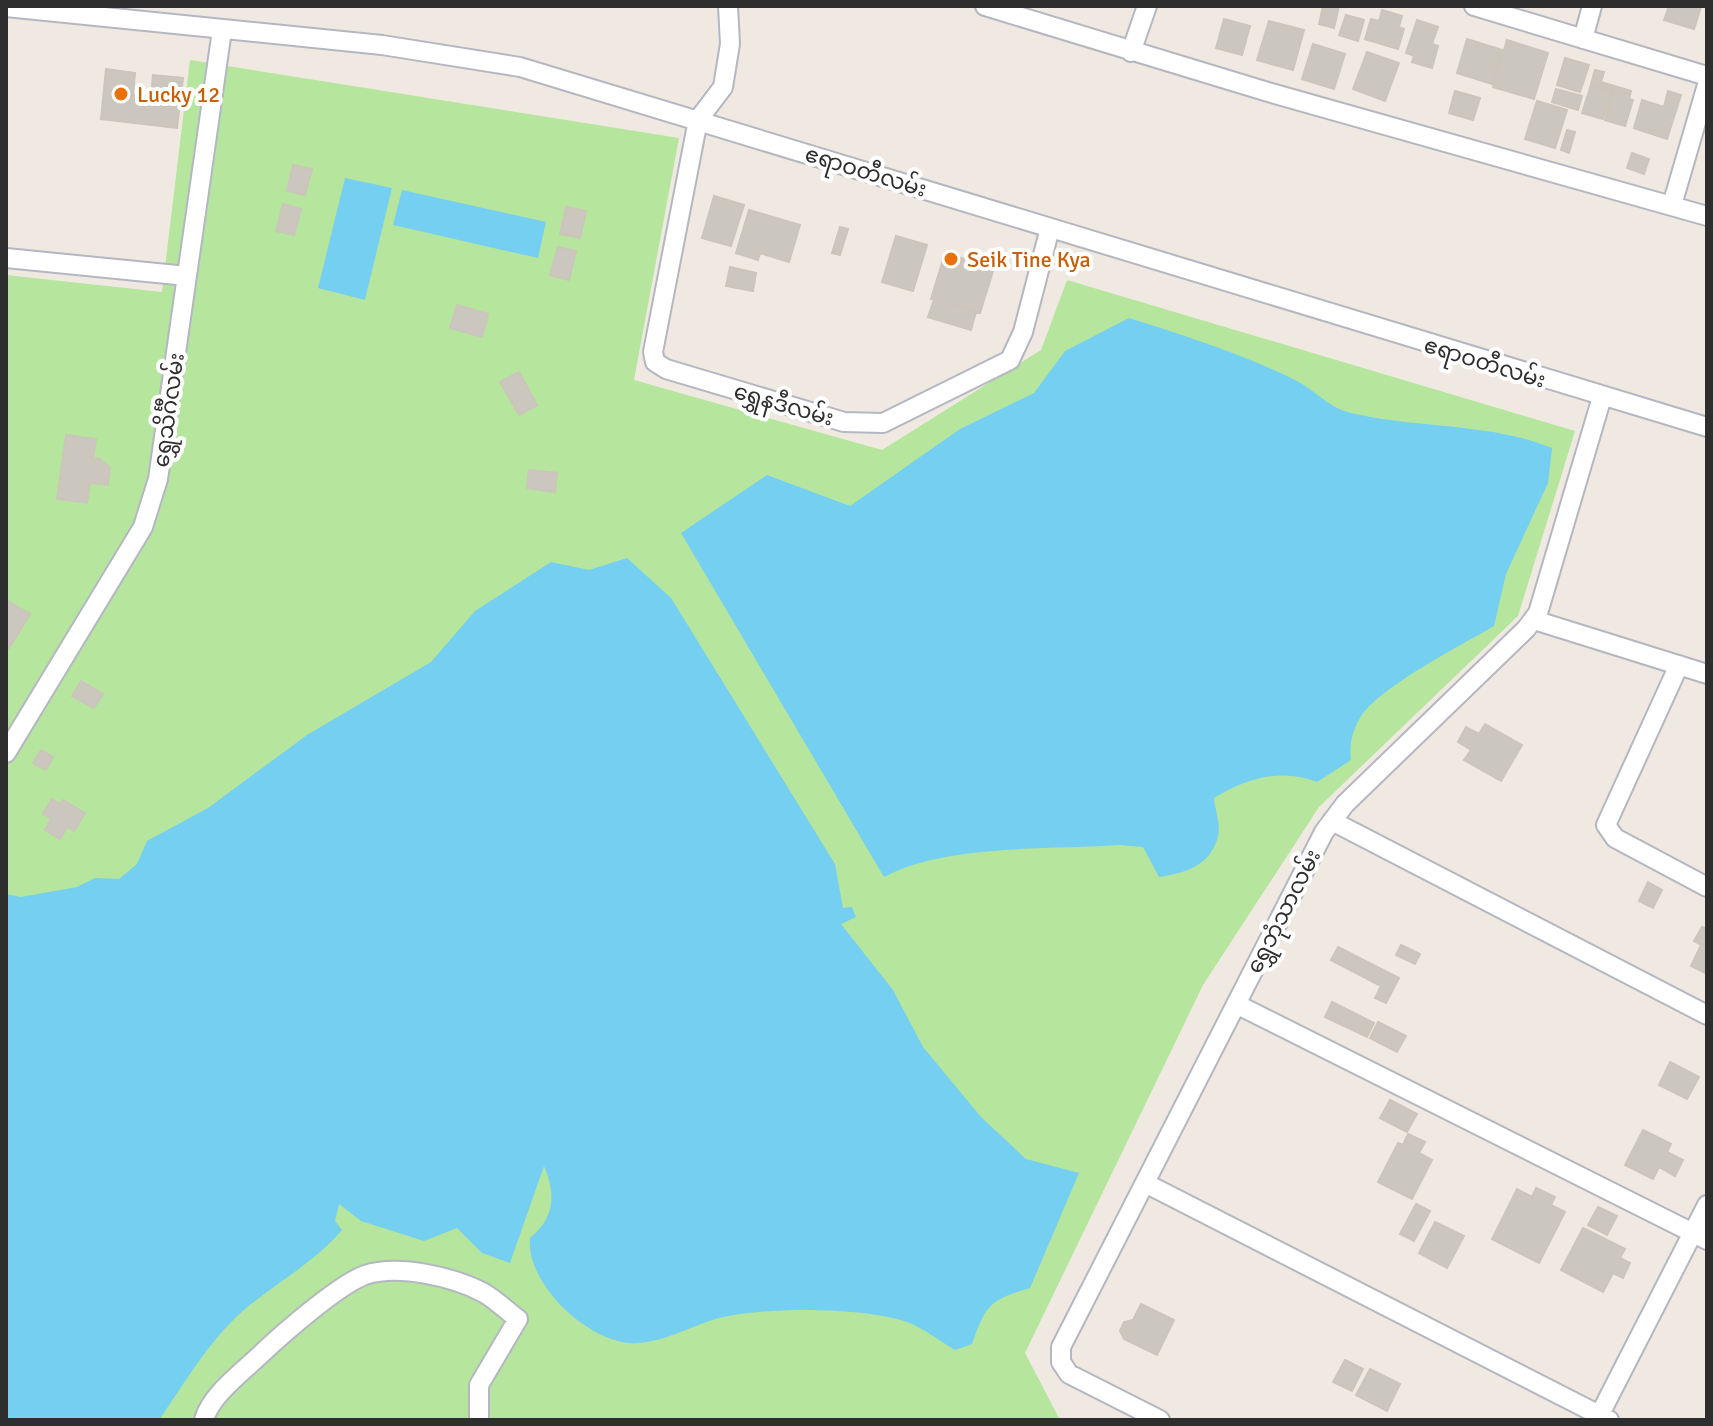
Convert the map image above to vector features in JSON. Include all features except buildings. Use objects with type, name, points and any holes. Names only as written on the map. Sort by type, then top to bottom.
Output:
[{"type":"street","points":[[698,120],[723,87],[730,44],[728,6]]},
{"type":"street","points":[[985,6],[1131,52],[1707,216]]},
{"type":"street","points":[[1131,52],[1147,6]]},
{"type":"street","points":[[1474,6],[1707,76]]},
{"type":"street","points":[[1583,39],[1592,6]]},
{"type":"street","name":"ဧရာဝတီလမ်း","points":[[6,7],[50,8],[222,30],[382,45],[520,67],[1707,427]]},
{"type":"street","name":"ရွှေသိင်္ဂီလမ်း","points":[[6,753],[143,527],[158,479],[222,30]]},
{"type":"street","points":[[1672,205],[1707,85]]},
{"type":"street","name":"ရွှေနဒီလမ်း","points":[[698,120],[653,352],[655,362],[666,369],[844,422],[883,423],[1010,360],[1023,332],[1050,228]]},
{"type":"street","points":[[6,258],[187,276]]},
{"type":"street","name":"ရွှေဘုံသာလမ်း","points":[[1160,1420],[1069,1374],[1060,1356],[1061,1347],[1332,821],[1345,804],[1534,620],[1544,601],[1602,397]]},
{"type":"street","points":[[1534,620],[1707,674]]},
{"type":"street","points":[[1679,665],[1606,825],[1615,838],[1707,887]]},
{"type":"street","points":[[1332,821],[1707,1015]]},
{"type":"street","points":[[1236,1004],[1699,1237]]},
{"type":"street","points":[[1145,1183],[1602,1418],[1699,1237],[1707,1205]]},
{"type":"street","points":[[204,1420],[206,1410],[227,1387],[290,1326],[365,1275],[393,1272],[437,1276],[484,1293],[518,1319],[479,1385],[479,1420]]},
{"type":"green space","points":[[190,60],[679,138],[634,380],[882,450],[1041,350],[1067,280],[1575,431],[1518,616],[1319,807],[1203,985],[1025,1353],[1060,1420],[6,1420],[6,275],[162,292]]},
{"type":"water","points":[[345,178],[392,188],[365,300],[318,288]]},
{"type":"water","points":[[402,190],[546,222],[538,258],[393,225]]},
{"type":"water","points":[[1129,318],[1255,362],[1295,380],[1347,412],[1503,434],[1552,448],[1548,483],[1506,574],[1494,626],[1421,668],[1369,706],[1353,733],[1351,760],[1317,782],[1290,776],[1264,777],[1214,798],[1219,827],[1215,846],[1203,861],[1187,870],[1159,877],[1143,847],[1119,845],[966,854],[909,866],[884,877],[681,533],[767,475],[850,506],[960,429],[1034,393],[1065,351]]},
{"type":"water","points":[[627,558],[671,598],[835,864],[843,908],[852,907],[856,917],[841,924],[893,990],[923,1047],[981,1117],[1026,1159],[1079,1173],[1030,1288],[998,1300],[981,1320],[972,1344],[955,1350],[907,1322],[865,1313],[810,1310],[731,1315],[658,1340],[620,1342],[582,1324],[550,1292],[538,1274],[531,1256],[530,1238],[544,1222],[551,1205],[544,1166],[510,1263],[482,1253],[457,1228],[424,1241],[361,1221],[339,1204],[335,1221],[342,1230],[321,1251],[251,1304],[224,1330],[200,1359],[159,1420],[6,1420],[6,894],[21,897],[77,887],[95,878],[119,879],[137,864],[147,841],[208,808],[307,735],[431,662],[475,611],[551,562],[589,570]]},
{"type":"place","name":"Lucky 12","points":[[121,94]]},
{"type":"place","name":"Seik Tine Kya","points":[[951,259]]}]
